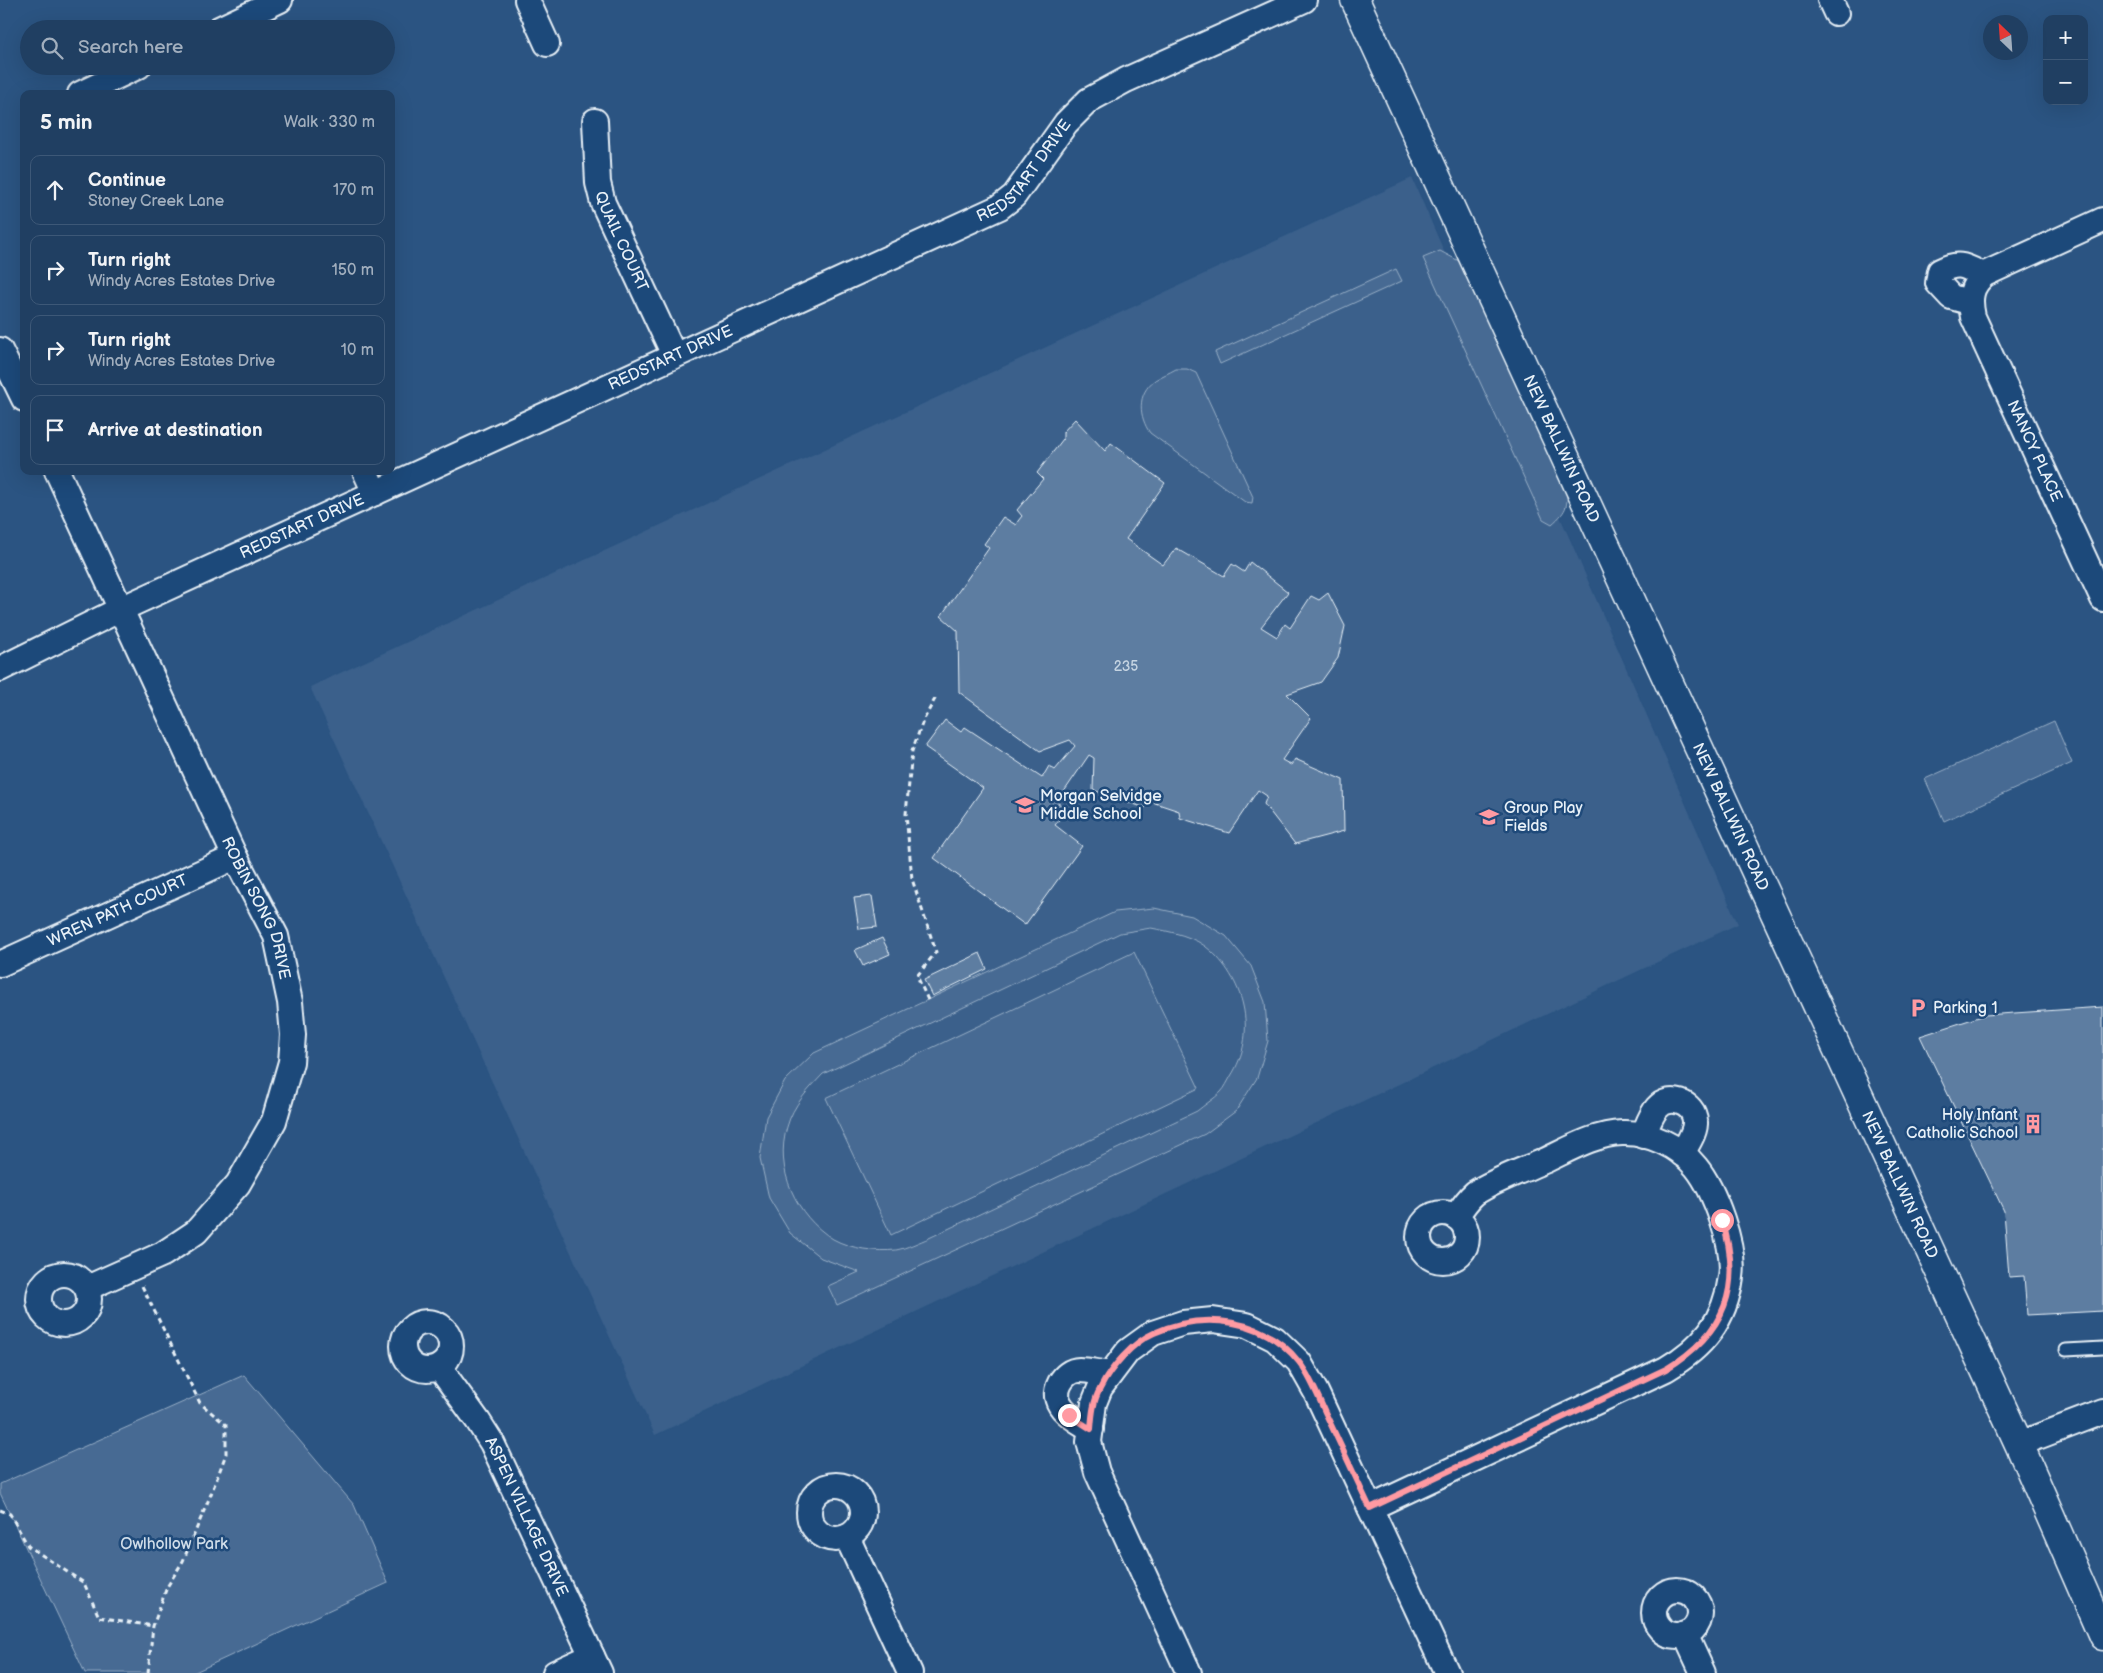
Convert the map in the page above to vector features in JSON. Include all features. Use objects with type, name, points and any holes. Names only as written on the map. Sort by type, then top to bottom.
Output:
[{"type":"main road","name":"NEW BALLWIN ROAD","points":[[1355,0],[2019,1444],[2103,1636]]},
{"type":"street","points":[[238,20],[280,0]]},
{"type":"street","points":[[527,0],[547,44]]},
{"type":"street","name":"REDSTART DRIVE","points":[[0,670],[121,609],[1000,207],[1014,196],[1066,123],[1090,100],[1126,80],[1304,0]]},
{"type":"street","points":[[88,90],[120,75]]},
{"type":"street","name":"QUAIL COURT","points":[[595,121],[598,183],[603,203],[674,355]]},
{"type":"street","points":[[1983,275],[1966,266],[1953,264],[1940,271],[1938,283],[1951,297],[1969,302],[1977,280],[1983,275],[2003,264],[2103,220]]},
{"type":"street","name":"NANCY PLACE","points":[[1969,302],[1973,317],[2103,599]]},
{"type":"street","points":[[0,350],[20,391]]},
{"type":"street","name":"ROBIN SONG DRIVE","points":[[59,475],[235,857],[276,936],[290,1002],[293,1035],[289,1069],[274,1121],[238,1184],[196,1232],[163,1254],[87,1288]]},
{"type":"street","points":[[367,475],[375,493]]},
{"type":"street","name":"WREN PATH COURT","points":[[0,964],[235,857]]},
{"type":"street","points":[[1643,1136],[1658,1107],[1670,1101],[1684,1103],[1693,1114],[1695,1121],[1694,1128],[1682,1154]]},
{"type":"street","points":[[1370,1508],[1666,1369],[1688,1356],[1702,1343],[1714,1326],[1724,1303],[1732,1275],[1728,1240],[1712,1196],[1696,1167],[1667,1143],[1643,1136],[1623,1133],[1592,1140],[1474,1194],[1456,1217]]},
{"type":"street","points":[[1189,1673],[1097,1472],[1089,1442],[1094,1403],[1100,1388],[1128,1351],[1153,1333],[1183,1323],[1213,1320],[1247,1325],[1275,1339],[1299,1362],[1316,1392],[1447,1673]]},
{"type":"street","name":"ASPEN VILLAGE DRIVE","points":[[439,1367],[492,1443],[596,1664]]},
{"type":"street","points":[[1091,1429],[1062,1410],[1058,1402],[1058,1387],[1061,1380],[1067,1374],[1075,1371],[1110,1374]]},
{"type":"street","points":[[2019,1444],[2103,1412]]},
{"type":"street","points":[[847,1537],[910,1673]]},
{"type":"street","points":[[1685,1634],[1703,1673]]},
{"type":"street","points":[[556,1673],[596,1664]]},
{"type":"lane","points":[[2066,1350],[2103,1348]]},
{"type":"path","points":[[928,1000],[917,976],[936,952],[912,879],[906,814],[912,752],[923,721],[936,697]]},
{"type":"path","points":[[133,1268],[200,1403],[226,1425],[226,1454],[183,1561],[167,1587],[153,1626],[148,1673]]},
{"type":"path","points":[[0,1510],[10,1514],[28,1546],[84,1582],[99,1617],[153,1626]]},
{"type":"shaded area","name":"Morgan Selvidge Middle School","points":[[1412,178],[1738,924],[655,1435],[310,687]]},
{"type":"green space","points":[[1440,251],[1459,261],[1565,484],[1566,506],[1561,515],[1552,524],[1543,519],[1423,258]]},
{"type":"green space","points":[[1396,269],[1402,281],[1220,364],[1215,352]]},
{"type":"green space","points":[[1176,369],[1187,369],[1196,373],[1253,497],[1252,503],[1245,502],[1150,433],[1146,427],[1141,406],[1145,392],[1155,380]]},
{"type":"green space","points":[[2054,721],[2072,763],[1944,821],[1925,779]]},
{"type":"green space","points":[[1154,908],[1192,916],[1226,936],[1251,966],[1265,1002],[1268,1041],[1257,1078],[1236,1111],[1205,1134],[837,1305],[828,1286],[859,1272],[821,1258],[790,1233],[769,1198],[760,1158],[766,1117],[785,1081],[814,1053],[1115,912]],"holes":[[[1151,928],[1183,935],[1205,946],[1223,964],[1233,978],[1240,994],[1244,1010],[1244,1044],[1231,1076],[1215,1097],[1197,1111],[929,1238],[904,1248],[880,1251],[848,1245],[833,1239],[808,1218],[791,1190],[786,1175],[784,1143],[787,1127],[793,1112],[802,1098],[823,1074],[1120,933]]]},
{"type":"green space","points":[[1134,952],[1199,1088],[891,1235],[826,1098]]},
{"type":"green space","name":"Owlhollow Park","points":[[244,1375],[354,1505],[388,1583],[193,1673],[85,1673],[0,1493],[0,1484]]},
{"type":"building","name":"Morgan Selvidge Middle School","points":[[1075,419],[1105,451],[1111,443],[1165,483],[1126,539],[1163,565],[1176,548],[1224,576],[1232,564],[1244,572],[1250,562],[1288,592],[1261,627],[1277,637],[1285,624],[1290,628],[1311,596],[1319,600],[1328,593],[1345,626],[1338,658],[1321,682],[1287,694],[1311,718],[1282,760],[1291,765],[1295,759],[1343,780],[1344,831],[1295,844],[1264,804],[1267,796],[1258,790],[1229,833],[1180,818],[1179,811],[1149,801],[1145,808],[1093,790],[1094,758],[1089,755],[1057,802],[1067,810],[1055,825],[1082,846],[1025,925],[934,858],[983,788],[925,747],[945,720],[961,732],[965,727],[1042,778],[1049,766],[1055,770],[1075,746],[1070,740],[1040,751],[959,692],[958,631],[941,616],[989,548],[984,544],[1003,517],[1016,525],[1022,516],[1017,510],[1043,479],[1037,473],[1063,439],[1063,432]]},
{"type":"building","points":[[872,896],[877,927],[859,929],[854,898]]},
{"type":"building","points":[[882,938],[890,954],[863,966],[855,950]]},
{"type":"building","points":[[980,953],[987,969],[932,996],[924,980]]},
{"type":"building","name":"Holy Infant Catholic School","points":[[2103,1007],[2103,1311],[2027,1315],[2024,1276],[2009,1277],[2004,1211],[1920,1036],[1985,1015]]},
{"type":"place","name":"Morgan Selvidge Middle School","points":[[1025,805]]},
{"type":"place","name":"Group Play Fields","points":[[1489,817]]},
{"type":"place","name":"Parking 1","points":[[1918,1008]]},
{"type":"place","name":"Holy Infant Catholic School","points":[[2033,1124]]},
{"type":"route","points":[[1069,1415],[1091,1429],[1094,1403],[1100,1388],[1128,1351],[1153,1333],[1183,1323],[1213,1320],[1247,1325],[1275,1339],[1299,1362],[1316,1392],[1370,1508],[1666,1369],[1688,1356],[1702,1343],[1714,1326],[1722,1310],[1732,1275],[1728,1240],[1722,1220]]}]
